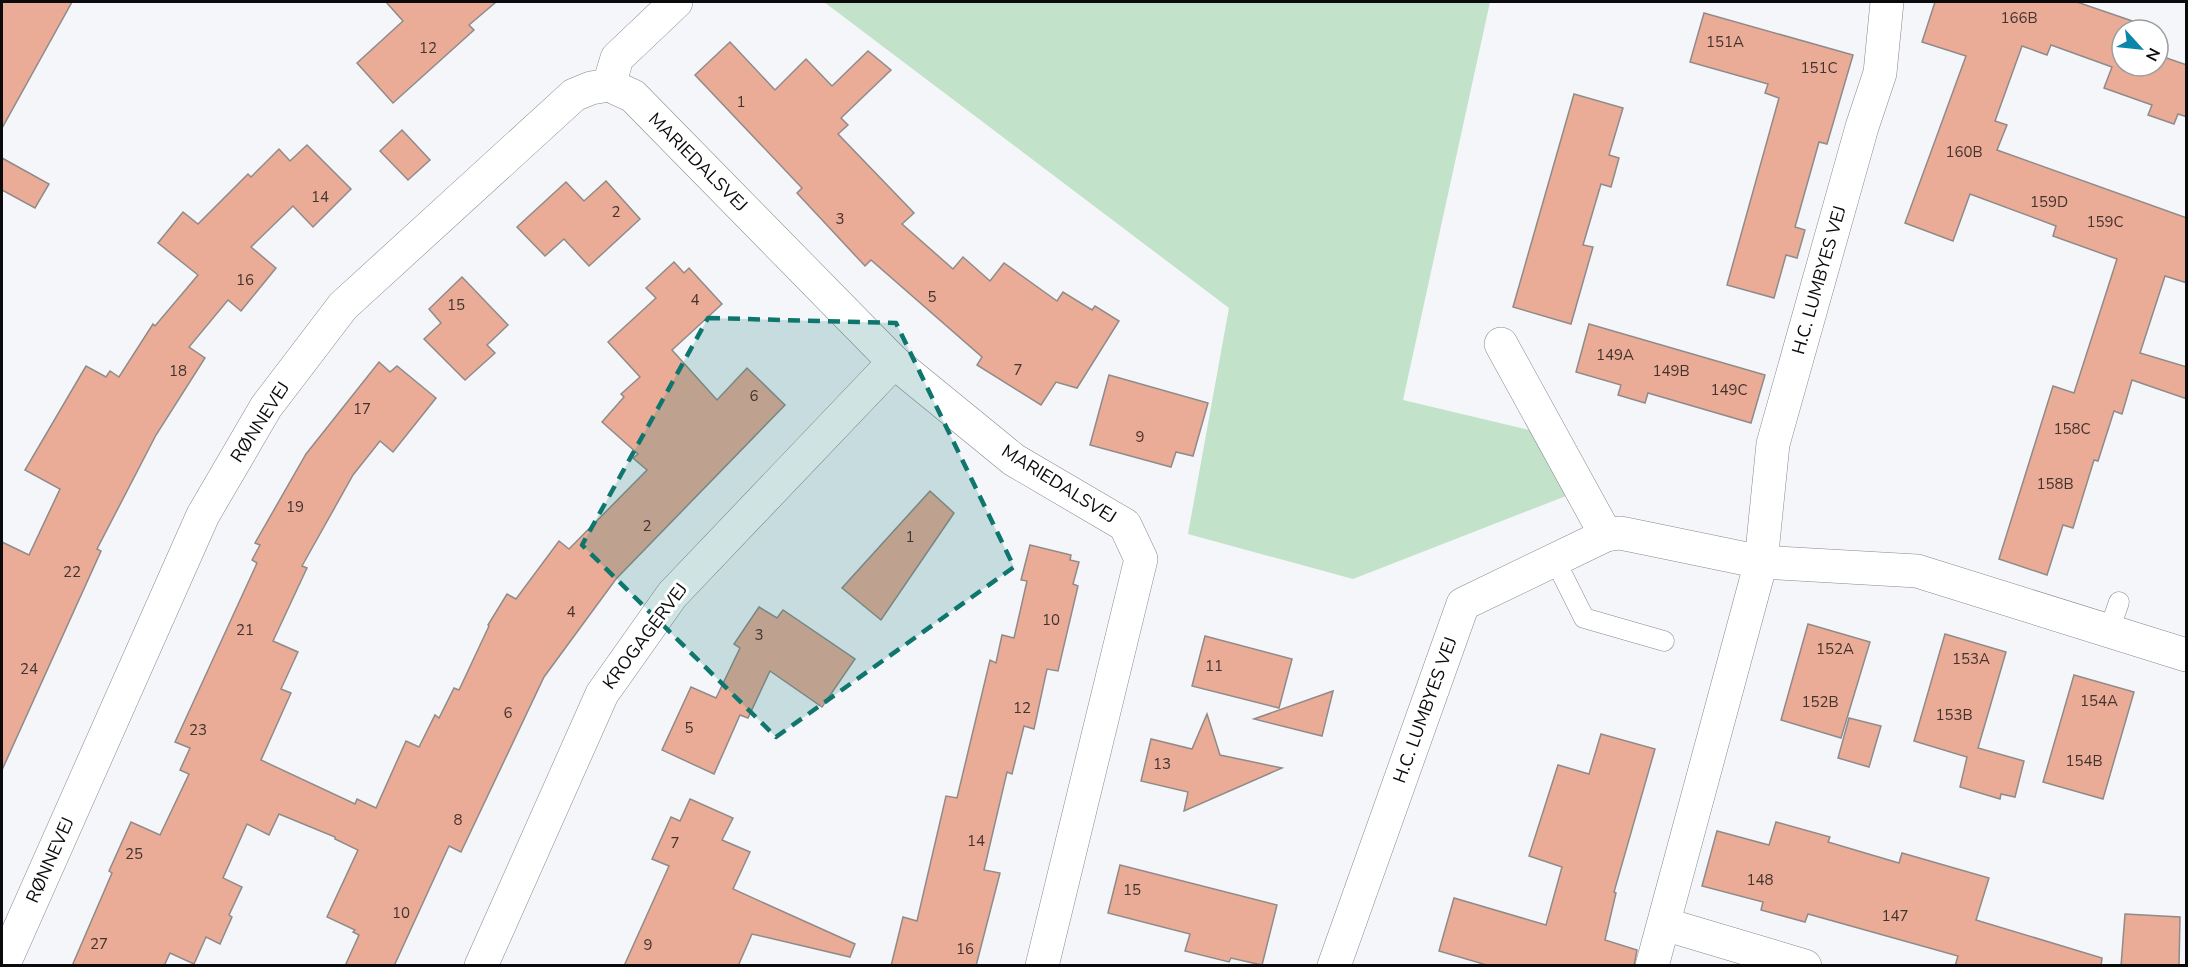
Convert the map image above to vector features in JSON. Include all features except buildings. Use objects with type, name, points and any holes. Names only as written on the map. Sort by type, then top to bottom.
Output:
[{"type":"street","points":[[609,85],[617,58],[676,2]]},
{"type":"street","name":"H.C. LUMBYES VEJ","points":[[1652,966],[1761,562],[1773,444],[1862,127],[1880,73],[1887,2]]},
{"type":"street","name":"MARIEDALSVEJ","points":[[609,85],[633,96],[894,362],[1014,460],[1125,525],[1141,559],[1042,966]]},
{"type":"street","name":"RØNNEVEJ","points":[[3,966],[203,515],[266,407],[343,306],[574,95],[591,88],[609,85]]},
{"type":"street","points":[[1501,344],[1606,535]]},
{"type":"street","name":"KROGAGERVEJ","points":[[481,966],[602,694],[672,595],[894,362]]},
{"type":"street","name":"H.C. LUMBYES VEJ","points":[[1334,966],[1463,604],[1606,535],[1620,533],[1761,562],[1917,571],[2114,616],[2187,655]]},
{"type":"street","points":[[1664,924],[1805,966]]},
{"type":"lane","points":[[1555,560],[1584,618],[1664,641]]},
{"type":"highlighted area","points":[[708,318],[896,323],[1014,567],[776,737],[582,545]]},
{"type":"green space","points":[[824,2],[1490,2],[1403,400],[1533,431],[1566,496],[1353,579],[1188,534],[1229,308]]}]
